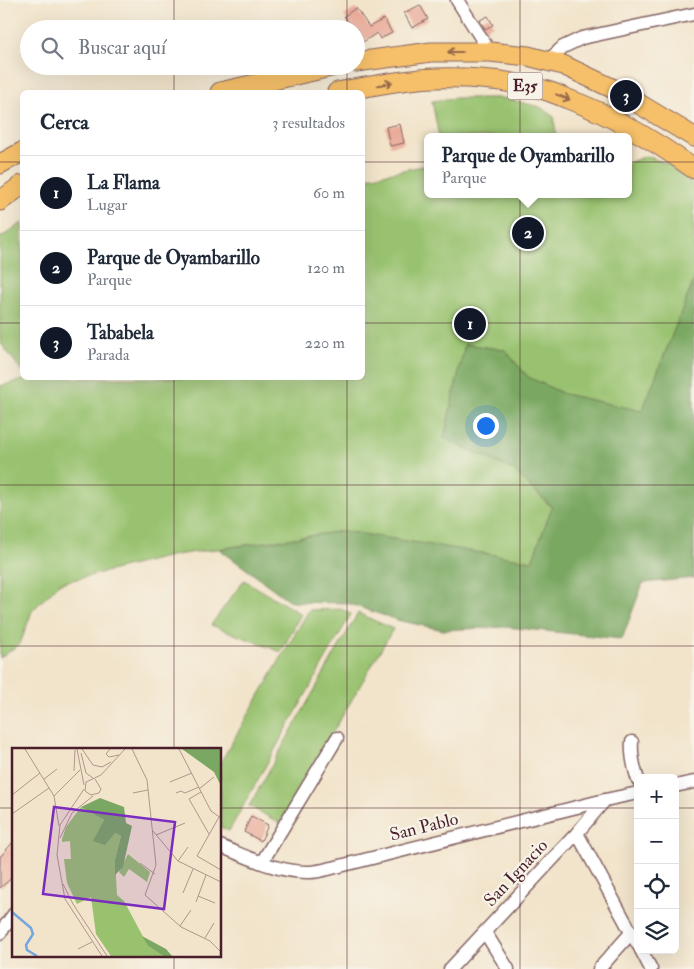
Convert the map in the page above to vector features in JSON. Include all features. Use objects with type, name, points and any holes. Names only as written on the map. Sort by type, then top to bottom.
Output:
[{"type":"highway","name":"E35","points":[[365,61],[431,52],[490,52],[528,56],[564,65],[616,90],[694,137]]},
{"type":"highway","points":[[229,90],[295,75]]},
{"type":"highway","name":"E35","points":[[349,90],[434,78],[504,82],[536,88],[579,103],[612,118],[666,149],[694,168]]},
{"type":"highway","points":[[0,164],[20,153]]},
{"type":"highway","points":[[0,201],[20,186]]},
{"type":"street","points":[[457,0],[490,52]]},
{"type":"street","points":[[548,61],[563,47],[582,38],[694,14]]},
{"type":"street","points":[[262,862],[337,738]]},
{"type":"street","points":[[632,742],[631,748],[636,774]]},
{"type":"street","points":[[679,785],[694,782]]},
{"type":"street","name":"San Pablo","points":[[221,846],[288,871],[310,872],[605,800],[634,795]]},
{"type":"street","name":"San Ignacio","points":[[450,969],[577,834],[605,800]]},
{"type":"street","points":[[577,834],[634,938]]},
{"type":"street","points":[[0,934],[12,917]]},
{"type":"street","points":[[484,933],[508,969]]},
{"type":"street","points":[[598,969],[631,933]]},
{"type":"street","points":[[643,954],[651,969]]},
{"type":"green space","points":[[454,98],[503,98],[540,107],[554,117],[556,133],[438,133],[432,101]]},
{"type":"green space","points":[[646,156],[669,164],[694,186],[694,280],[642,411],[564,394],[528,377],[505,350],[465,344],[444,438],[513,470],[552,508],[532,561],[343,531],[175,555],[60,583],[32,611],[20,644],[0,658],[0,386],[23,380],[365,380],[365,178],[424,166],[424,198],[632,198],[632,161]]},
{"type":"green space","points":[[20,224],[20,368],[0,342],[0,238]]},
{"type":"green space","points":[[694,280],[694,578],[643,583],[622,639],[506,627],[443,630],[397,620],[347,603],[291,602],[219,549],[343,531],[532,561],[552,507],[513,470],[444,438],[465,344],[505,350],[528,377],[564,394],[642,411]]},
{"type":"green space","points":[[244,580],[301,614],[281,652],[211,625]]},
{"type":"green space","points":[[341,609],[351,614],[229,831],[221,827],[221,761],[309,610]]},
{"type":"green space","points":[[358,613],[393,629],[280,823],[249,806]]},
{"type":"building","points":[[420,5],[428,19],[412,28],[404,13]]},
{"type":"building","points":[[356,8],[364,20],[347,20],[344,16]]},
{"type":"building","points":[[488,16],[493,25],[485,29],[480,20]]},
{"type":"building","points":[[384,19],[392,33],[380,39],[377,33],[365,41],[365,21],[369,27]]},
{"type":"building","points":[[400,124],[404,143],[390,146],[386,127]]},
{"type":"building","points":[[251,816],[268,825],[261,841],[244,832]]},
{"type":"building","points":[[12,843],[12,878],[0,888],[0,857]]},
{"type":"place","name":"Tababela","points":[[626,96]]},
{"type":"place","name":"Parque de Oyambarillo","points":[[528,233]]},
{"type":"place","name":"La Flama","points":[[470,324]]}]
